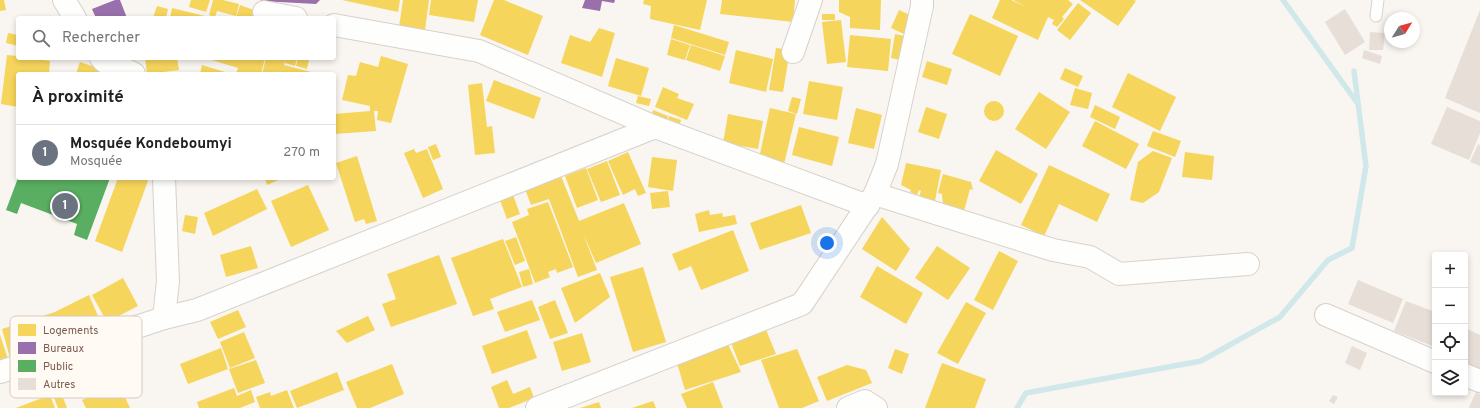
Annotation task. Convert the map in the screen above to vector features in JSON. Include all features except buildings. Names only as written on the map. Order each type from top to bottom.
[{"type":"street","points":[[64,0],[74,16]]},
{"type":"street","points":[[793,52],[811,0]]},
{"type":"street","points":[[537,408],[802,304],[871,200],[887,164],[922,6],[922,0]]},
{"type":"street","points":[[264,12],[285,16]]},
{"type":"street","points":[[336,25],[479,52],[655,127],[871,200],[1053,250],[1090,257],[1119,274],[1248,264]]},
{"type":"street","points":[[103,60],[113,67],[131,72]]},
{"type":"street","points":[[142,325],[197,310],[655,127]]},
{"type":"street","points":[[164,180],[168,281],[164,318]]},
{"type":"street","points":[[1326,315],[1432,361]]},
{"type":"street","points":[[0,372],[10,369]]},
{"type":"street","points":[[1468,376],[1480,382]]},
{"type":"street","points":[[848,408],[865,401],[876,408]]},
{"type":"lane","points":[[1376,16],[1378,0]]},
{"type":"waterway","points":[[1283,0],[1358,104]]},
{"type":"waterway","points":[[1017,408],[1026,393],[1201,361],[1280,317],[1328,260],[1352,248],[1366,166],[1354,71]]},
{"type":"place","name":"Mosquée Kondeboumyi","points":[[65,206]]}]
